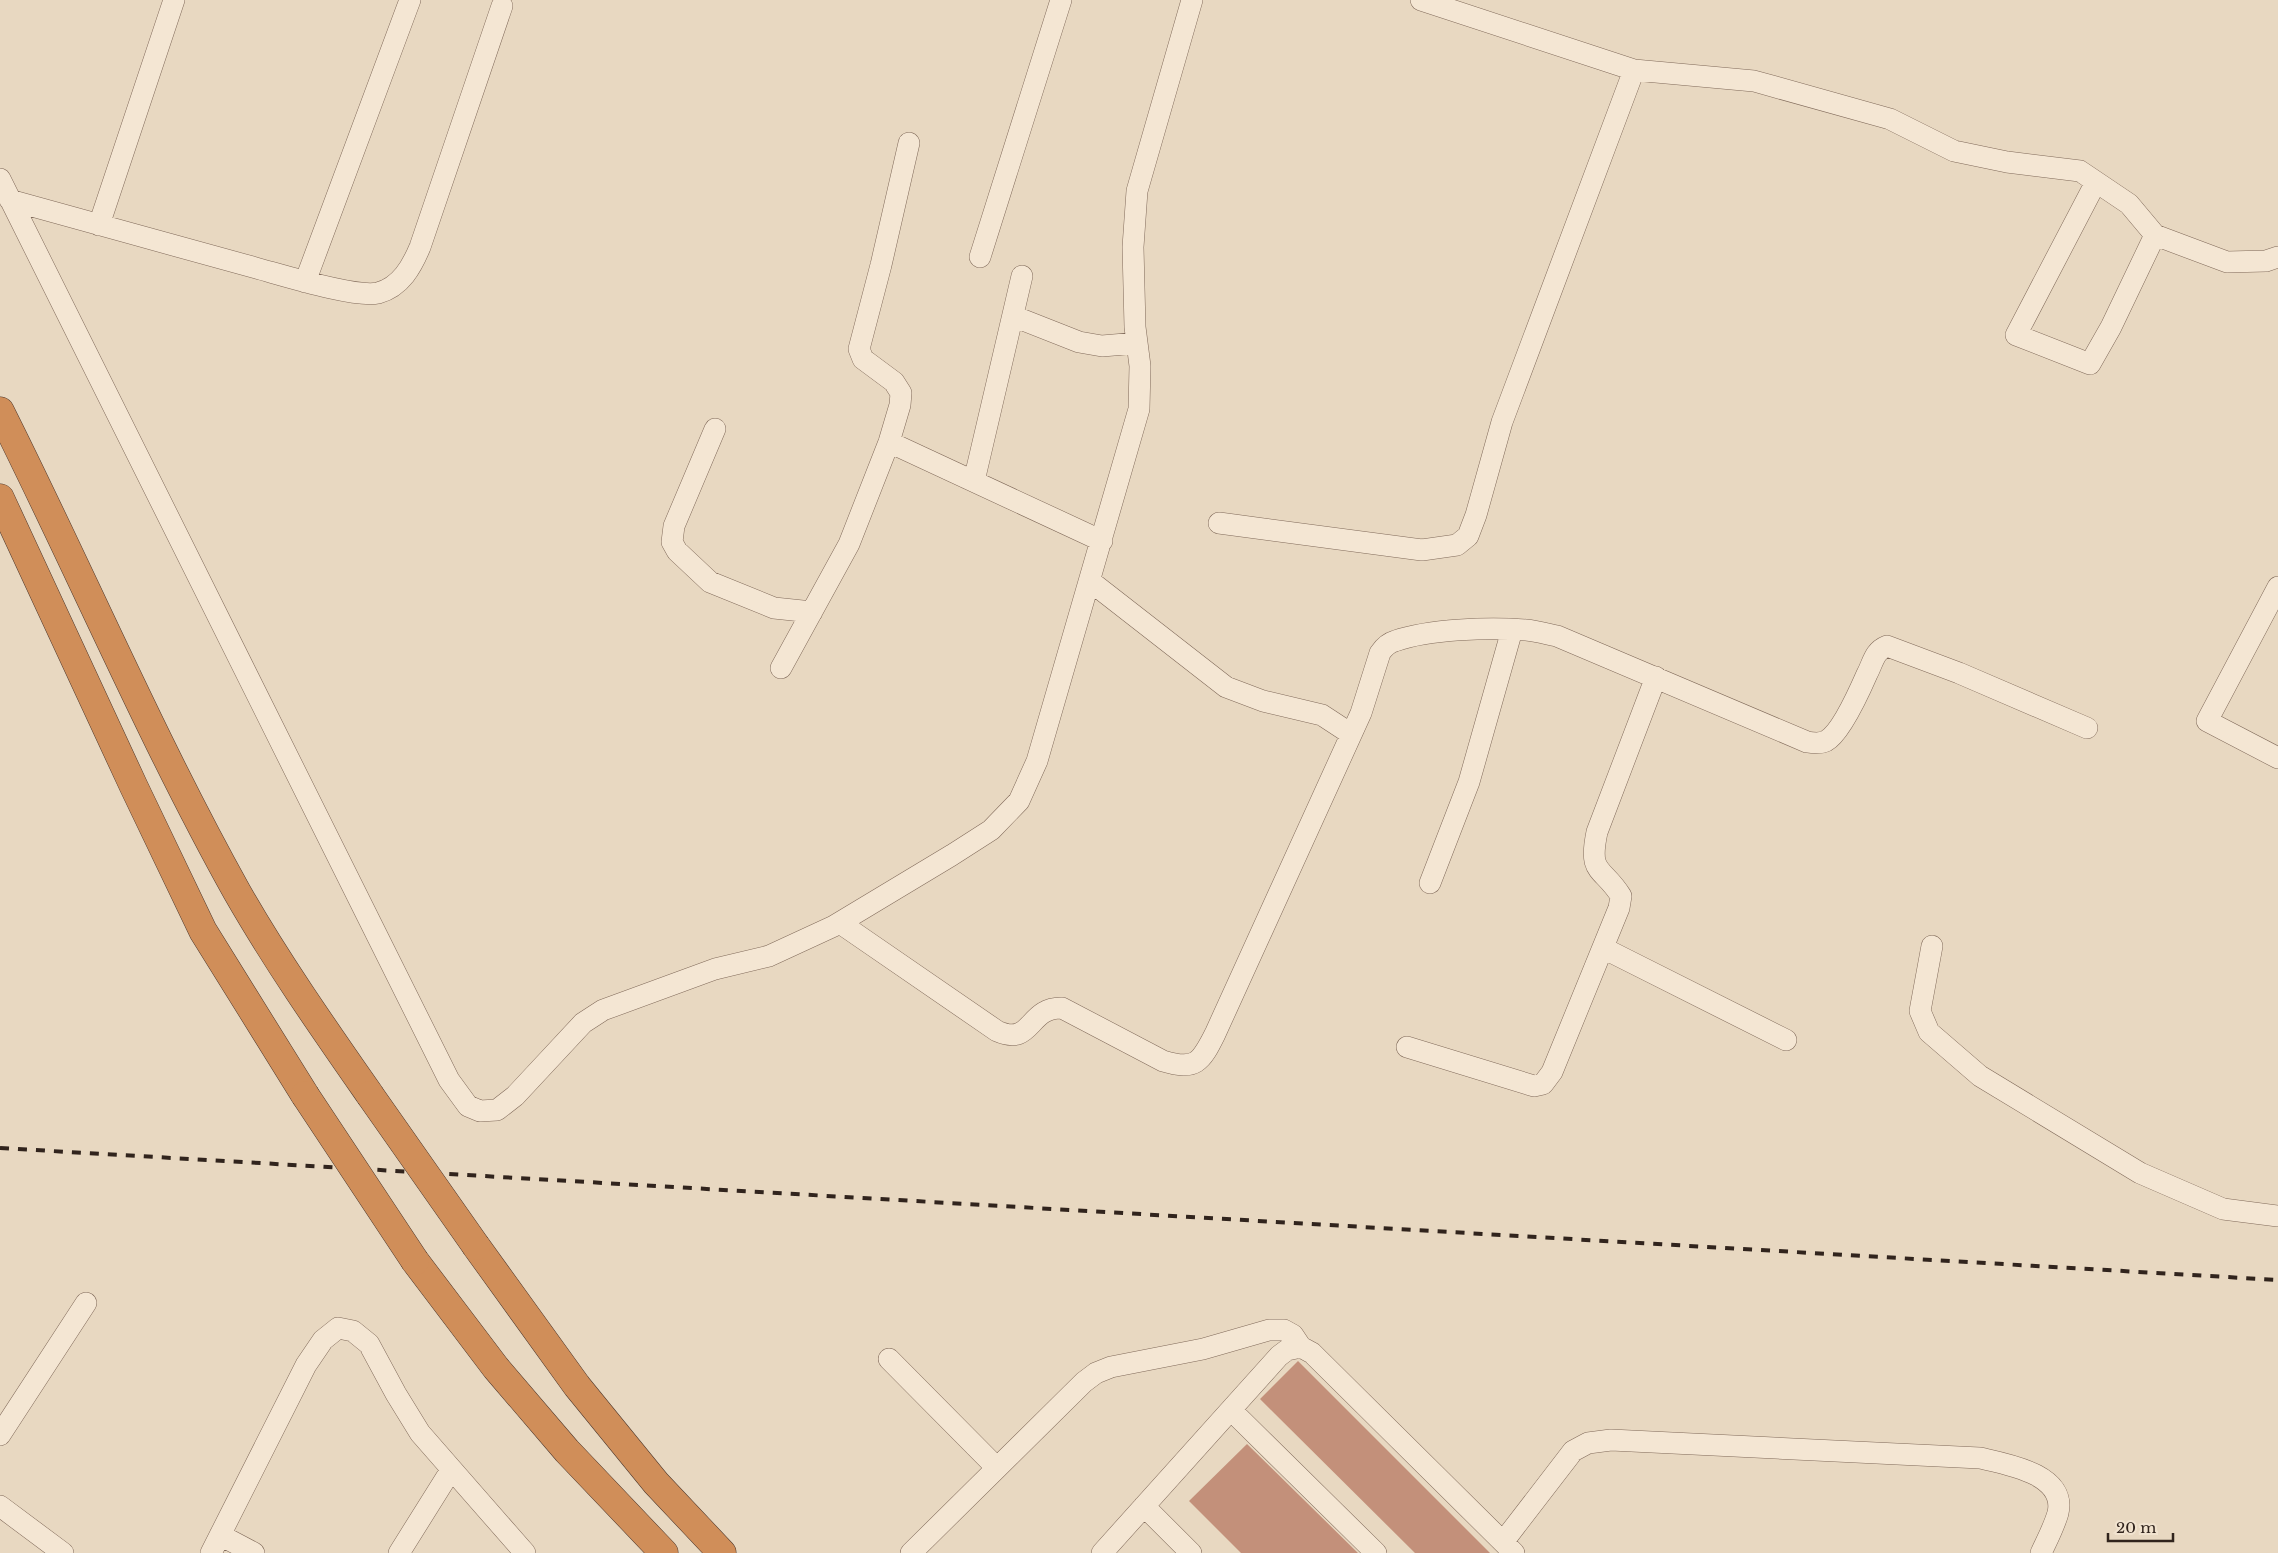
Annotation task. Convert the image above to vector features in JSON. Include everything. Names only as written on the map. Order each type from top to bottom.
[{"type":"highway","points":[[0,410],[173,767],[238,892],[305,1000],[476,1246],[577,1386],[656,1484],[722,1553]]},
{"type":"highway","points":[[0,498],[203,931],[305,1095],[415,1261],[508,1382],[574,1458],[664,1553]]},
{"type":"street","points":[[99,224],[174,0]]},
{"type":"street","points":[[305,282],[410,0]]},
{"type":"street","points":[[980,257],[1061,0]]},
{"type":"street","points":[[0,179],[449,1080],[468,1106],[480,1111],[497,1110],[515,1096],[576,1029],[603,1010],[715,969],[769,956],[840,923],[991,830],[1019,801],[1037,762],[1139,409],[1140,366],[1137,343],[1133,248],[1137,191],[1192,0]]},
{"type":"street","points":[[1421,0],[1634,70],[1754,81],[1890,119],[1954,152],[2007,162],[2080,171],[2129,204],[2155,235],[2227,262],[2266,261],[2278,257]]},
{"type":"street","points":[[10,200],[305,282],[364,294],[379,293],[395,285],[410,269],[420,247],[502,6]]},
{"type":"street","points":[[1219,523],[1422,550],[1458,546],[1468,536],[1476,515],[1502,422],[1634,70]]},
{"type":"street","points":[[781,668],[849,544],[889,442],[900,405],[901,393],[894,382],[863,359],[859,349],[881,265],[909,143]]},
{"type":"street","points":[[2096,182],[2016,335],[2090,364],[2111,327],[2155,235]]},
{"type":"street","points":[[974,481],[1022,276]]},
{"type":"street","points":[[1013,316],[1079,342],[1102,346],[1137,343]]},
{"type":"street","points":[[715,429],[674,526],[672,542],[677,551],[710,582],[774,608],[812,612]]},
{"type":"street","points":[[889,442],[1102,541]]},
{"type":"street","points":[[1090,580],[1226,686],[1263,701],[1322,715],[1351,734]]},
{"type":"street","points":[[2278,587],[2208,721],[2278,758]]},
{"type":"street","points":[[840,923],[996,1031],[1010,1037],[1020,1034],[1042,1013],[1052,1008],[1062,1008],[1162,1062],[1180,1067],[1192,1065],[1203,1058],[1361,713],[1375,664],[1386,645],[1394,641],[1422,635],[1484,629],[1528,630],[1557,636],[1807,742],[1816,744],[1826,741],[1837,731],[1876,655],[1879,650],[1887,646],[1898,648],[1959,673],[2087,728]]},
{"type":"street","points":[[1430,883],[1469,782],[1512,630]]},
{"type":"street","points":[[1406,1047],[1534,1086],[1543,1084],[1552,1072],[1619,908],[1621,896],[1595,866],[1593,851],[1597,832],[1656,677]]},
{"type":"street","points":[[1932,946],[1920,1011],[1929,1032],[1980,1076],[2140,1174],[2223,1209],[2278,1216]]},
{"type":"street","points":[[1603,948],[1786,1040]]},
{"type":"street","points":[[0,1435],[86,1304]]},
{"type":"street","points":[[254,1553],[216,1544],[306,1365],[323,1340],[338,1328],[353,1331],[369,1344],[420,1433],[526,1553]]},
{"type":"street","points":[[910,1553],[1084,1382],[1096,1373],[1111,1367],[1203,1349],[1269,1330],[1284,1330],[1293,1335],[1301,1347],[1312,1353],[1509,1548],[1573,1451],[1588,1443],[1611,1440],[1980,1458],[2020,1468],[2046,1480],[2058,1497],[2058,1511],[2041,1553]]},
{"type":"street","points":[[1102,1553],[1279,1356],[1287,1350],[1301,1347]]},
{"type":"street","points":[[889,1359],[997,1468]]},
{"type":"street","points":[[1231,1410],[1376,1553]]},
{"type":"street","points":[[399,1553],[451,1470]]},
{"type":"street","points":[[0,1506],[63,1553]]},
{"type":"street","points":[[1144,1506],[1192,1553]]},
{"type":"building","points":[[1298,1361],[1490,1553],[1415,1553],[1260,1399]]},
{"type":"building","points":[[1247,1444],[1358,1553],[1241,1553],[1189,1501]]},
{"type":"railway","points":[[0,1148],[2278,1280]]}]
